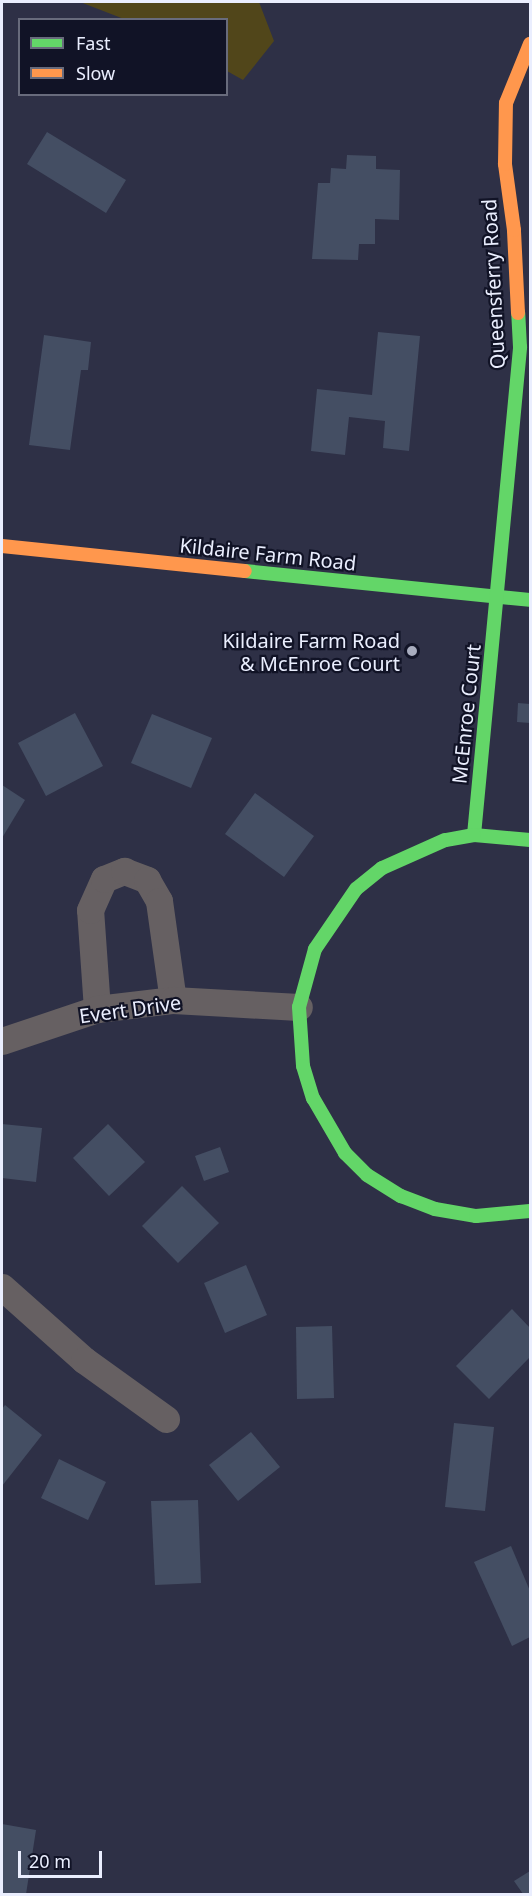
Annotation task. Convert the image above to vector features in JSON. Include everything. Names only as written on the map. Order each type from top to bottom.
[{"type":"street","name":"Queensferry Road","points":[[496,597],[520,347],[522,230],[505,164],[506,103],[531,44]]},
{"type":"street","name":"Kildaire Farm Road","points":[[2,546],[531,600]]},
{"type":"street","name":"McEnroe Court","points":[[474,835],[496,597]]},
{"type":"street","points":[[531,840],[474,835],[413,851],[382,868],[356,889],[315,949],[298,1007],[303,1066],[313,1098],[339,1144],[368,1175],[401,1196],[435,1209],[476,1216],[531,1211]]},
{"type":"street","points":[[97,1009],[90,910],[104,879],[124,871],[147,880],[159,901],[173,1000]]},
{"type":"street","name":"Evert Drive","points":[[2,1041],[97,1009],[173,1000],[298,1007]]},
{"type":"street","points":[[2,1287],[84,1360],[166,1419]]},
{"type":"shaded area","points":[[80,2],[259,2],[274,41],[243,80],[228,72],[228,18],[121,18]]},
{"type":"building","points":[[47,132],[126,180],[106,213],[27,164]]},
{"type":"building","points":[[347,155],[376,156],[376,169],[400,170],[399,220],[375,219],[375,244],[359,244],[358,260],[312,259],[318,183],[330,183],[331,168],[346,169]]},
{"type":"building","points":[[378,332],[420,336],[409,451],[383,448],[385,421],[349,417],[345,455],[311,451],[317,389],[372,395]]},
{"type":"building","points":[[44,335],[91,342],[88,370],[81,370],[70,450],[29,445]]},
{"type":"building","points":[[518,703],[530,704],[530,723],[517,722]]},
{"type":"building","points":[[75,713],[103,766],[46,796],[18,743]]},
{"type":"building","points":[[152,714],[212,738],[191,788],[131,763]]},
{"type":"building","points":[[2,785],[25,800],[2,838]]},
{"type":"building","points":[[255,793],[314,836],[284,877],[225,834]]},
{"type":"building","points":[[2,1124],[42,1128],[36,1182],[2,1178]]},
{"type":"building","points":[[108,1124],[145,1162],[109,1196],[73,1158]]},
{"type":"building","points":[[220,1147],[229,1172],[204,1181],[195,1156]]},
{"type":"building","points":[[182,1186],[219,1223],[178,1263],[142,1226]]},
{"type":"building","points":[[246,1265],[267,1315],[225,1333],[204,1283]]},
{"type":"building","points":[[512,1309],[530,1328],[530,1357],[489,1399],[456,1366]]},
{"type":"building","points":[[332,1326],[334,1398],[297,1399],[296,1327]]},
{"type":"building","points":[[5,1405],[42,1435],[2,1486],[2,1409]]},
{"type":"building","points":[[454,1423],[494,1427],[485,1511],[445,1507]]},
{"type":"building","points":[[251,1432],[280,1467],[238,1501],[209,1465]]},
{"type":"building","points":[[59,1459],[106,1482],[88,1520],[41,1498]]},
{"type":"building","points":[[198,1500],[201,1583],[155,1585],[151,1501]]},
{"type":"building","points":[[511,1546],[530,1591],[530,1637],[512,1646],[474,1562]]},
{"type":"building","points":[[2,1824],[36,1830],[26,1894],[2,1894]]},
{"type":"building","points":[[530,1871],[530,1894],[523,1894],[514,1881]]},
{"type":"traffic: fast","points":[[474,835],[520,347],[518,313]]},
{"type":"traffic: fast","points":[[245,571],[530,600]]},
{"type":"traffic: fast","points":[[530,840],[474,835],[445,840],[382,868],[356,889],[315,949],[299,1007],[303,1066],[313,1098],[345,1153],[367,1175],[401,1196],[435,1209],[476,1216],[530,1211]]},
{"type":"traffic: slow","points":[[518,313],[514,230],[505,164],[506,103],[530,44]]},
{"type":"traffic: slow","points":[[2,546],[245,571]]},
{"type":"place","name":"Kildaire Farm Road & McEnroe Court","points":[[412,651]]}]
